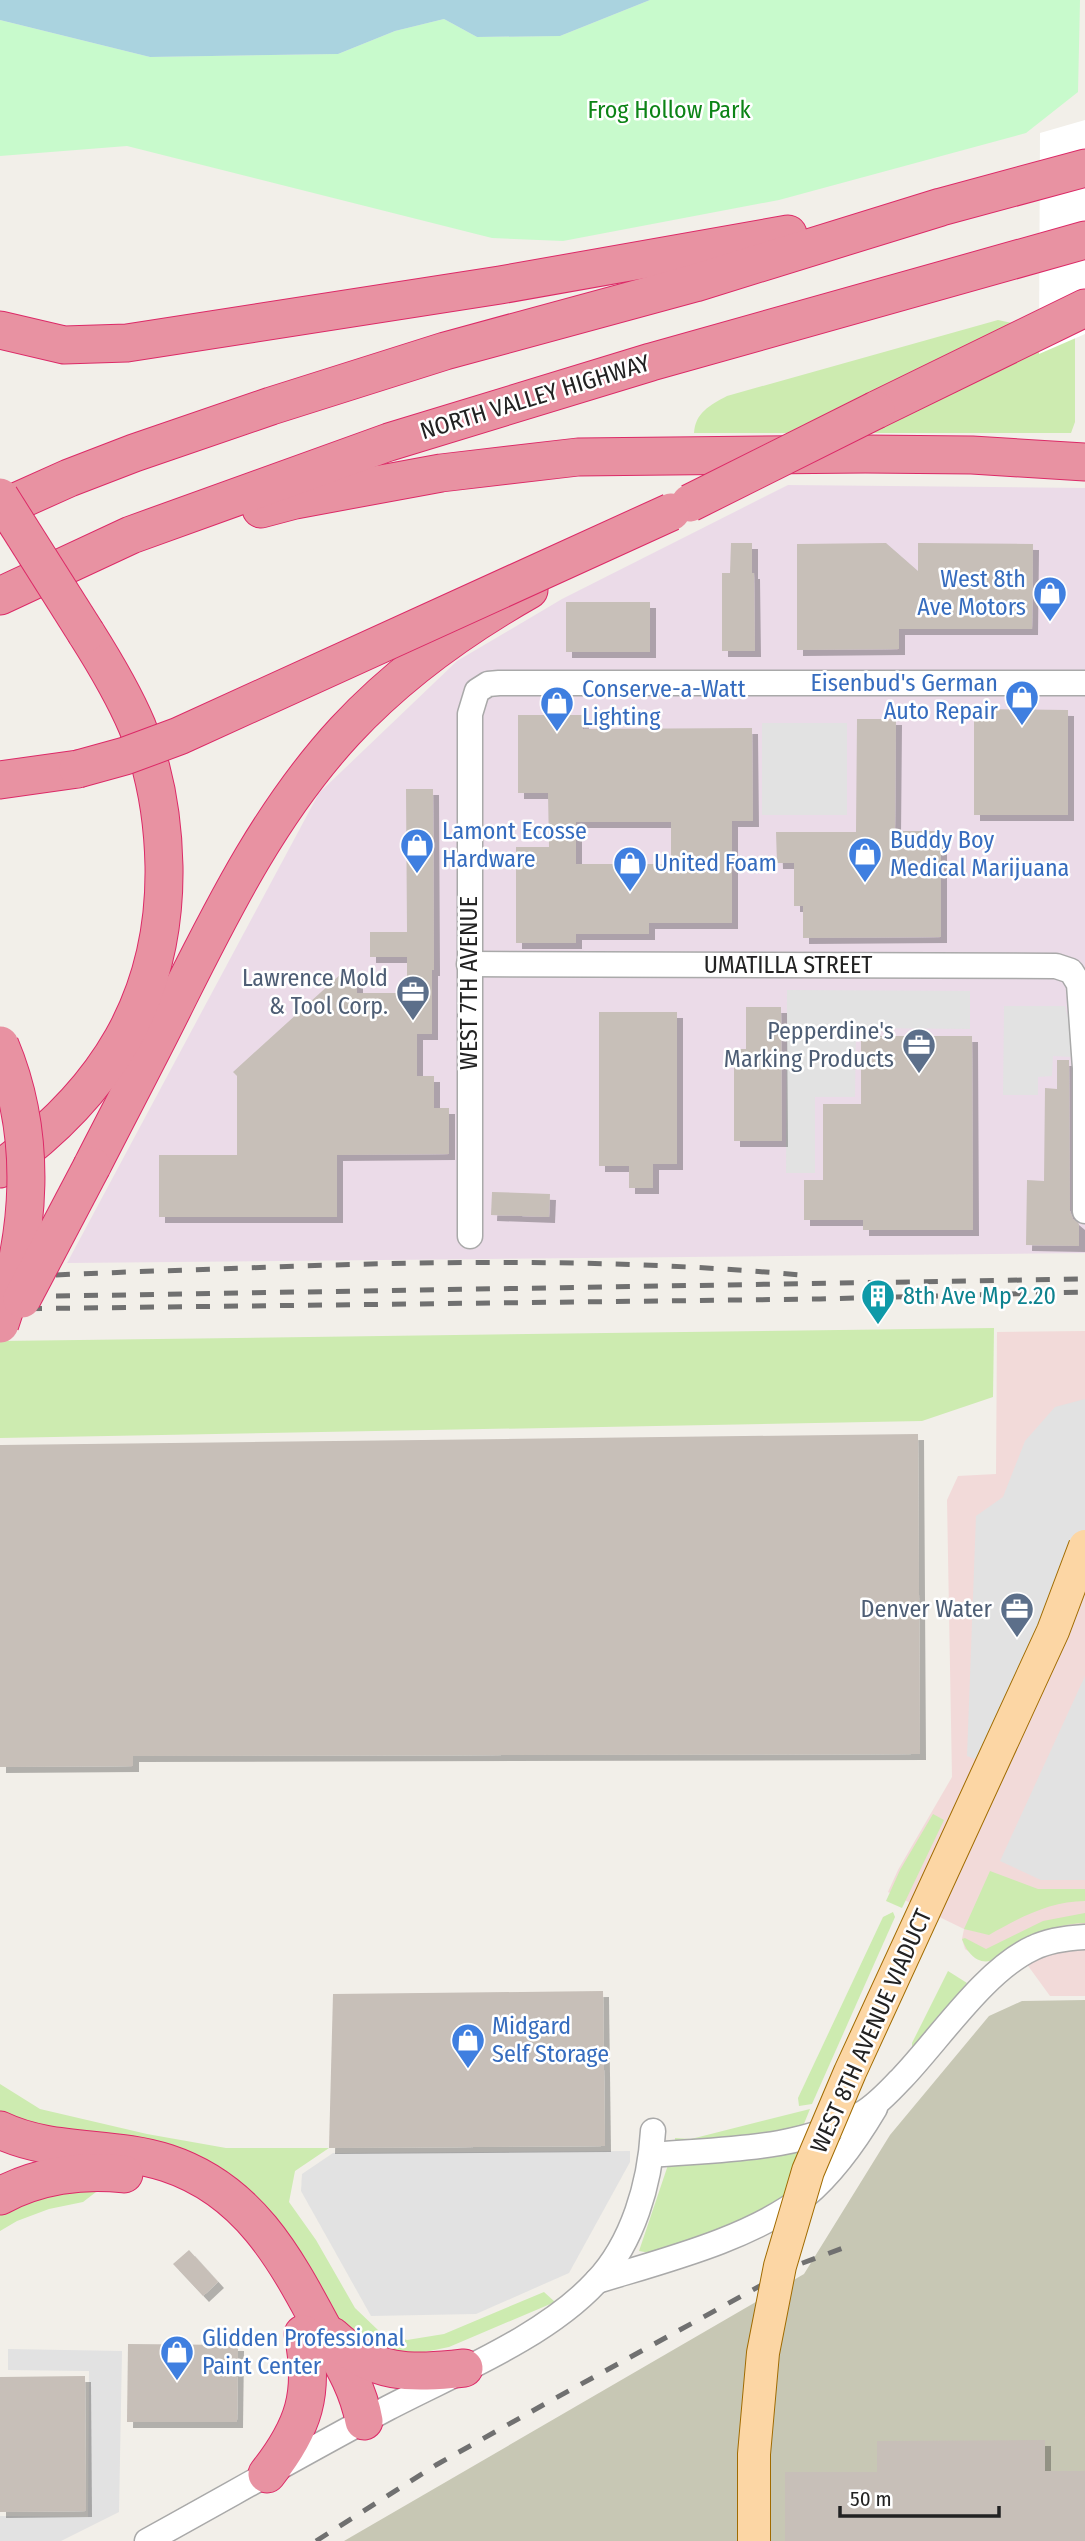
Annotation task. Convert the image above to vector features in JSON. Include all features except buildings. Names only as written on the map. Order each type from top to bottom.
[{"type":"highway","points":[[0,509],[108,463],[271,405],[446,351],[744,268],[941,207],[1085,168]]},
{"type":"highway","points":[[0,330],[64,345],[127,343],[500,285],[941,207]]},
{"type":"highway","name":"NORTH VALLEY HIGHWAY","points":[[0,596],[185,514],[436,426],[664,358],[1085,240]]},
{"type":"highway","points":[[0,780],[98,764],[178,736],[671,512],[1085,308]]},
{"type":"highway","points":[[73,562],[295,500],[441,473],[554,459],[652,455],[879,454],[1085,462]]},
{"type":"highway","points":[[0,497],[86,633],[129,709],[151,768],[164,846],[164,889],[158,945],[142,1000],[105,1068],[61,1119],[0,1169]]},
{"type":"highway","points":[[0,1340],[242,872],[274,821],[317,764],[377,699],[449,641],[519,596],[671,512]]},
{"type":"highway","points":[[0,1045],[15,1093],[27,1176],[23,1237],[17,1268],[0,1324]]},
{"type":"highway","points":[[0,2130],[37,2142],[168,2163],[190,2173],[234,2201],[251,2216],[281,2253],[360,2399],[364,2421]]},
{"type":"highway","points":[[0,2196],[36,2181],[89,2172],[129,2175],[172,2188],[215,2212],[249,2244],[281,2292],[331,2387],[343,2405],[364,2421]]},
{"type":"highway","points":[[304,2293],[331,2335],[350,2352],[372,2364],[413,2371],[464,2368]]},
{"type":"highway","points":[[267,2474],[290,2442],[303,2410],[309,2381],[303,2334]]},
{"type":"main road","name":"WEST 8TH AVENUE VIADUCT","points":[[754,2541],[754,2454],[763,2353],[780,2266],[808,2171],[845,2082],[1053,1632],[1085,1546]]},
{"type":"street","name":"WEST 7TH AVENUE","points":[[470,1236],[470,714],[477,691],[488,684],[499,682],[1085,682]]},
{"type":"street","name":"UMATILLA STREET","points":[[469,964],[1064,967],[1079,984],[1081,1003],[1085,1070],[1085,1211]]},
{"type":"street","points":[[597,2281],[696,2249],[751,2227],[804,2196],[835,2165],[878,2103],[998,1971],[1032,1948],[1057,1940],[1085,1937]]},
{"type":"street","points":[[147,2541],[535,2330],[556,2316],[597,2281],[626,2237],[640,2201],[652,2143],[757,2145],[813,2135],[850,2121],[878,2103]]},
{"type":"shaded area","points":[[788,485],[1085,488],[1085,1253],[67,1263],[319,793],[457,661],[562,599]]},
{"type":"shaded area","points":[[762,723],[847,723],[847,815],[762,815]]},
{"type":"shaded area","points":[[787,990],[970,991],[970,1029],[856,1028],[855,1097],[815,1097],[815,1173],[786,1173]]},
{"type":"shaded area","points":[[1004,1006],[1065,1006],[1072,1031],[1072,1057],[1053,1056],[1052,1076],[1038,1077],[1038,1095],[1003,1095]]},
{"type":"shaded area","name":"Denver Water","points":[[1085,1331],[1085,1996],[1050,1996],[1013,1945],[992,1960],[981,1960],[965,1949],[962,1939],[964,1929],[888,1892],[952,1777],[947,1500],[958,1476],[996,1474],[997,1332]]},
{"type":"shaded area","points":[[1085,1399],[1085,1557],[1007,1771],[967,1756],[976,1516],[1003,1497],[1025,1441],[1055,1407]]},
{"type":"shaded area","points":[[1085,1676],[1085,1880],[1041,1880],[1000,1861]]},
{"type":"shaded area","points":[[1085,2000],[1085,2541],[344,2541],[804,2274],[890,2135],[989,2016],[1022,2001]]},
{"type":"shaded area","points":[[630,2151],[630,2162],[569,2273],[476,2314],[371,2316],[301,2191],[302,2174],[333,2153]]},
{"type":"shaded area","points":[[8,2349],[122,2351],[119,2512],[61,2541],[0,2541],[0,2516],[88,2517],[89,2371],[8,2370]]},
{"type":"green space","name":"Frog Hollow Park","points":[[650,0],[1080,0],[1078,92],[1026,133],[779,200],[563,241],[492,238],[127,146],[0,156],[0,20],[150,57],[338,54],[395,31],[444,19],[477,37],[560,36]]},
{"type":"green space","points":[[998,320],[1075,336],[1075,422],[1071,433],[694,433],[700,415],[709,406],[727,396]]},
{"type":"green space","points":[[994,1328],[993,1397],[922,1421],[0,1438],[0,1341]]},
{"type":"green space","points":[[933,1814],[944,1820],[902,1908],[886,1901],[900,1870]]},
{"type":"green space","points":[[990,1871],[1038,1889],[1085,1889],[1085,1901],[1047,1907],[989,1935],[964,1929]]},
{"type":"green space","points":[[893,1912],[895,1917],[812,2104],[799,2106],[798,2098],[883,1917]]},
{"type":"green space","points":[[1085,1913],[1085,1923],[1038,1933],[1012,1945],[990,1961],[980,1961],[972,1956],[962,1939],[986,1949],[1043,1921]]},
{"type":"green space","points":[[948,1971],[967,1983],[916,2046],[912,2047],[912,2043]]},
{"type":"green space","points":[[0,2084],[40,2109],[147,2134],[226,2148],[329,2148],[295,2171],[289,2202],[316,2240],[355,2308],[379,2331],[407,2340],[444,2334],[544,2292],[555,2302],[449,2347],[410,2355],[369,2350],[342,2326],[261,2208],[0,2116]]},
{"type":"green space","points":[[810,2109],[801,2131],[675,2146],[675,2138],[691,2139]]},
{"type":"green space","points":[[847,2133],[787,2204],[707,2238],[650,2253],[639,2251],[668,2165]]},
{"type":"green space","points":[[109,2182],[83,2202],[49,2209],[17,2221],[0,2231],[0,2206]]},
{"type":"water","points":[[0,0],[650,0],[560,36],[477,37],[444,19],[395,31],[338,54],[150,57],[0,20]]},
{"type":"pier","points":[[1085,120],[1085,334],[1039,354],[1040,133]]},
{"type":"railway","points":[[0,1278],[314,1266],[522,1262],[662,1266],[801,1275]]},
{"type":"railway","points":[[0,1297],[1085,1279]]},
{"type":"railway","points":[[0,1309],[820,1299],[1085,1292]]},
{"type":"railway","points":[[316,2541],[436,2465],[543,2405],[800,2264],[851,2245]]},
{"type":"place","name":"West 8th Ave Motors","points":[[1050,623]]},
{"type":"place","name":"Eisenbud's German Auto Repair","points":[[1022,727]]},
{"type":"place","name":"Conserve-a-Watt Lighting","points":[[557,733]]},
{"type":"place","name":"Lamont Ecosse Hardware","points":[[417,875]]},
{"type":"place","name":"Buddy Boy Medical Marijuana","points":[[865,884]]},
{"type":"place","name":"United Foam","points":[[630,893]]},
{"type":"place","name":"Lawrence Mold & Tool Corp.","points":[[413,1022]]},
{"type":"place","name":"Pepperdine's Marking Products","points":[[919,1075]]},
{"type":"place","name":"8th Ave Mp 2.20","points":[[878,1326]]},
{"type":"place","name":"Denver Water","points":[[1017,1639]]},
{"type":"place","name":"Midgard Self Storage","points":[[468,2070]]},
{"type":"place","name":"Glidden Professional Paint Center","points":[[177,2382]]}]
